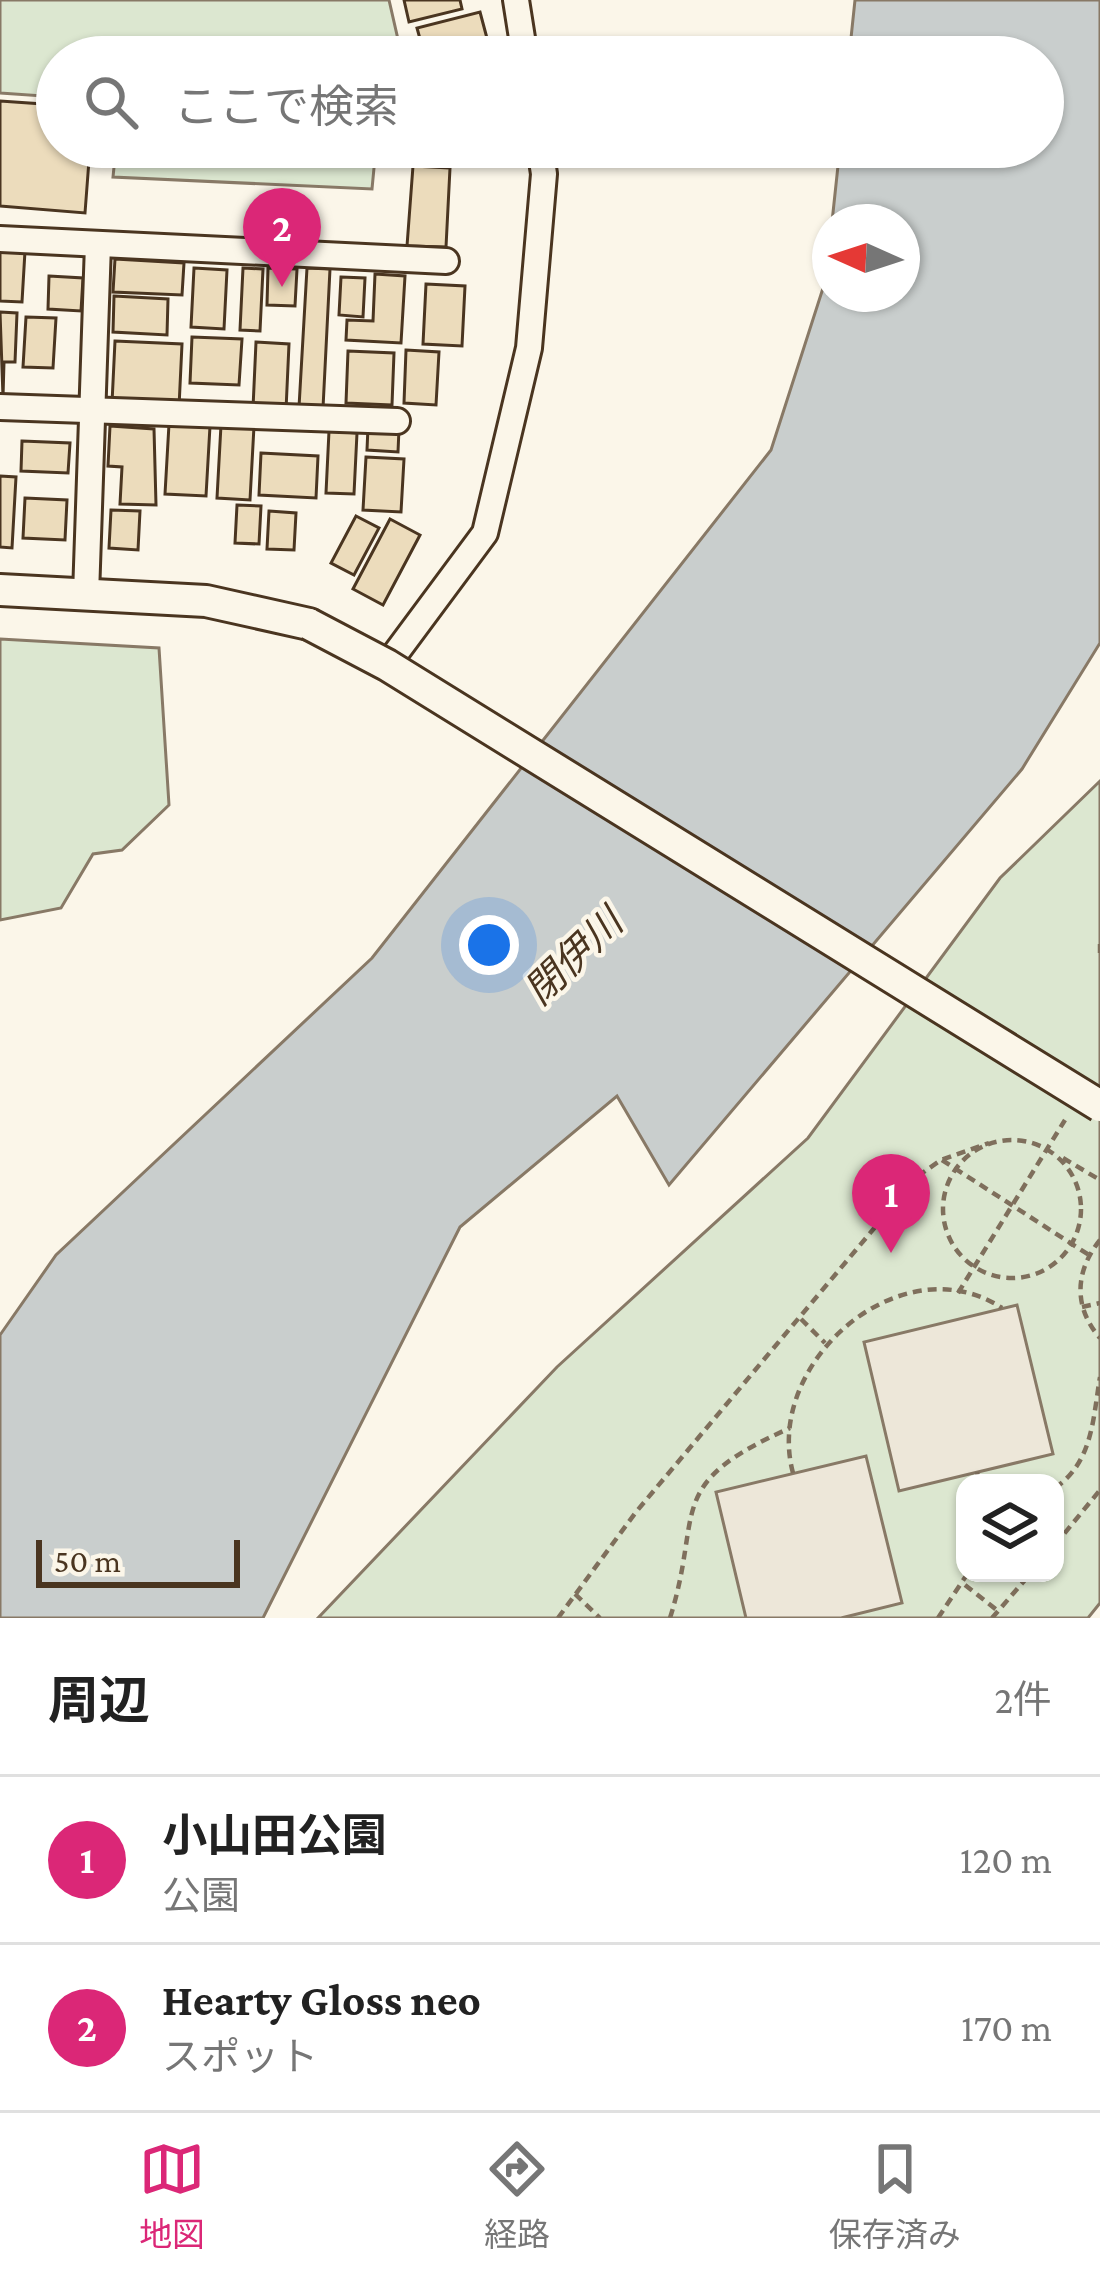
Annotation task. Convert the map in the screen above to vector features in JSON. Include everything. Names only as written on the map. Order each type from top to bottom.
[{"type":"street","points":[[516,0],[522,36]]},
{"type":"street","points":[[387,665],[485,533],[530,348],[543,168]]},
{"type":"street","points":[[0,239],[446,261]]},
{"type":"street","points":[[86,595],[98,244]]},
{"type":"street","points":[[0,407],[397,421]]},
{"type":"street","points":[[0,590],[206,602],[309,624],[387,665],[1100,1106]]},
{"type":"path","points":[[1100,944],[1100,957]]},
{"type":"path","points":[[958,1293],[1050,1151],[1068,1115]]},
{"type":"path","points":[[558,1618],[636,1512],[918,1177],[941,1160],[989,1143],[1022,1140],[1100,1180]]},
{"type":"path","points":[[989,1143],[956,1169],[945,1191],[944,1223],[957,1252],[996,1277],[1028,1277],[1059,1260],[1072,1244],[1082,1213],[1080,1195],[1066,1164],[1050,1151]]},
{"type":"path","points":[[941,1160],[1088,1256]]},
{"type":"path","points":[[1100,1240],[1088,1256],[1079,1288],[1082,1306],[1100,1338]]},
{"type":"path","points":[[793,1474],[790,1427],[803,1376],[825,1343],[874,1307],[910,1294],[985,1297],[1002,1308]]},
{"type":"path","points":[[1082,1306],[1100,1303]]},
{"type":"path","points":[[800,1318],[825,1343]]},
{"type":"path","points":[[1064,1482],[1094,1429],[1100,1377]]},
{"type":"path","points":[[670,1618],[697,1492],[748,1446],[790,1427]]},
{"type":"path","points":[[1064,1535],[1100,1490]]},
{"type":"path","points":[[992,1618],[1023,1582]]},
{"type":"path","points":[[938,1618],[963,1583],[998,1611]]},
{"type":"path","points":[[575,1594],[600,1618]]},
{"type":"green space","points":[[0,0],[389,0],[397,36],[36,36],[36,96],[0,93]]},
{"type":"green space","points":[[114,168],[374,168],[372,189],[113,177]]},
{"type":"green space","points":[[0,639],[159,648],[169,805],[122,850],[93,854],[61,908],[0,920]]},
{"type":"green space","points":[[1100,781],[1100,1603],[1088,1618],[318,1618],[557,1367],[808,1138],[1000,878]]},
{"type":"shaded area","points":[[1017,1305],[1053,1454],[899,1491],[864,1342]]},
{"type":"shaded area","points":[[866,1456],[902,1603],[841,1618],[746,1618],[716,1492]]},
{"type":"water","name":"閉伊川","points":[[855,0],[1100,0],[1100,643],[1022,769],[669,1185],[617,1096],[460,1227],[263,1618],[0,1618],[0,1335],[56,1255],[372,958],[771,450],[815,312],[920,312],[920,204],[834,204],[838,168],[1064,168],[1064,36],[851,36]]},
{"type":"building","points":[[404,0],[460,0],[462,9],[409,22]]},
{"type":"building","points":[[480,12],[486,36],[419,36],[417,28]]},
{"type":"building","points":[[0,101],[36,104],[36,168],[88,168],[85,213],[0,206]]},
{"type":"building","points":[[413,168],[450,168],[446,247],[407,246]]},
{"type":"building","points":[[0,249],[25,251],[22,302],[0,301]]},
{"type":"building","points":[[115,259],[184,263],[182,295],[113,292]]},
{"type":"building","points":[[194,268],[227,270],[224,329],[191,327]]},
{"type":"building","points":[[243,268],[263,269],[260,331],[240,330]]},
{"type":"building","points":[[268,268],[297,269],[295,306],[267,305]]},
{"type":"building","points":[[307,268],[330,269],[323,408],[299,407]]},
{"type":"building","points":[[375,274],[405,276],[401,343],[346,340],[347,320],[373,321]]},
{"type":"building","points":[[49,276],[83,278],[81,311],[48,309]]},
{"type":"building","points":[[341,277],[365,278],[363,317],[339,315]]},
{"type":"building","points":[[426,284],[465,286],[462,346],[423,344]]},
{"type":"building","points":[[114,296],[168,299],[167,335],[113,332]]},
{"type":"building","points":[[0,312],[17,313],[15,362],[4,362],[3,397]]},
{"type":"building","points":[[26,317],[56,318],[53,368],[23,367]]},
{"type":"building","points":[[192,337],[242,339],[239,385],[190,383]]},
{"type":"building","points":[[115,341],[182,344],[179,407],[112,403]]},
{"type":"building","points":[[256,342],[289,344],[286,410],[253,408]]},
{"type":"building","points":[[406,350],[439,352],[436,405],[404,403]]},
{"type":"building","points":[[348,351],[394,353],[392,405],[346,403]]},
{"type":"building","points":[[169,424],[210,426],[206,496],[165,494]]},
{"type":"building","points":[[221,425],[254,426],[250,500],[217,498]]},
{"type":"building","points":[[110,426],[154,429],[156,505],[120,504],[122,467],[108,466]]},
{"type":"building","points":[[368,427],[399,429],[398,452],[367,450]]},
{"type":"building","points":[[329,431],[357,433],[354,494],[326,493]]},
{"type":"building","points":[[22,441],[70,443],[68,473],[21,471]]},
{"type":"building","points":[[261,453],[318,456],[316,498],[259,495]]},
{"type":"building","points":[[366,457],[404,459],[401,512],[363,510]]},
{"type":"building","points":[[0,476],[16,477],[12,548],[0,547]]},
{"type":"building","points":[[25,498],[67,500],[65,540],[23,538]]},
{"type":"building","points":[[237,505],[261,506],[259,544],[235,543]]},
{"type":"building","points":[[111,510],[140,511],[138,550],[109,548]]},
{"type":"building","points":[[269,511],[296,513],[294,550],[267,549]]},
{"type":"building","points":[[356,516],[379,528],[354,575],[331,563]]},
{"type":"building","points":[[390,519],[420,535],[383,605],[353,589]]},
{"type":"place","name":"Hearty Gloss neo","points":[[282,287]]},
{"type":"place","name":"小山田公園","points":[[891,1253]]}]
